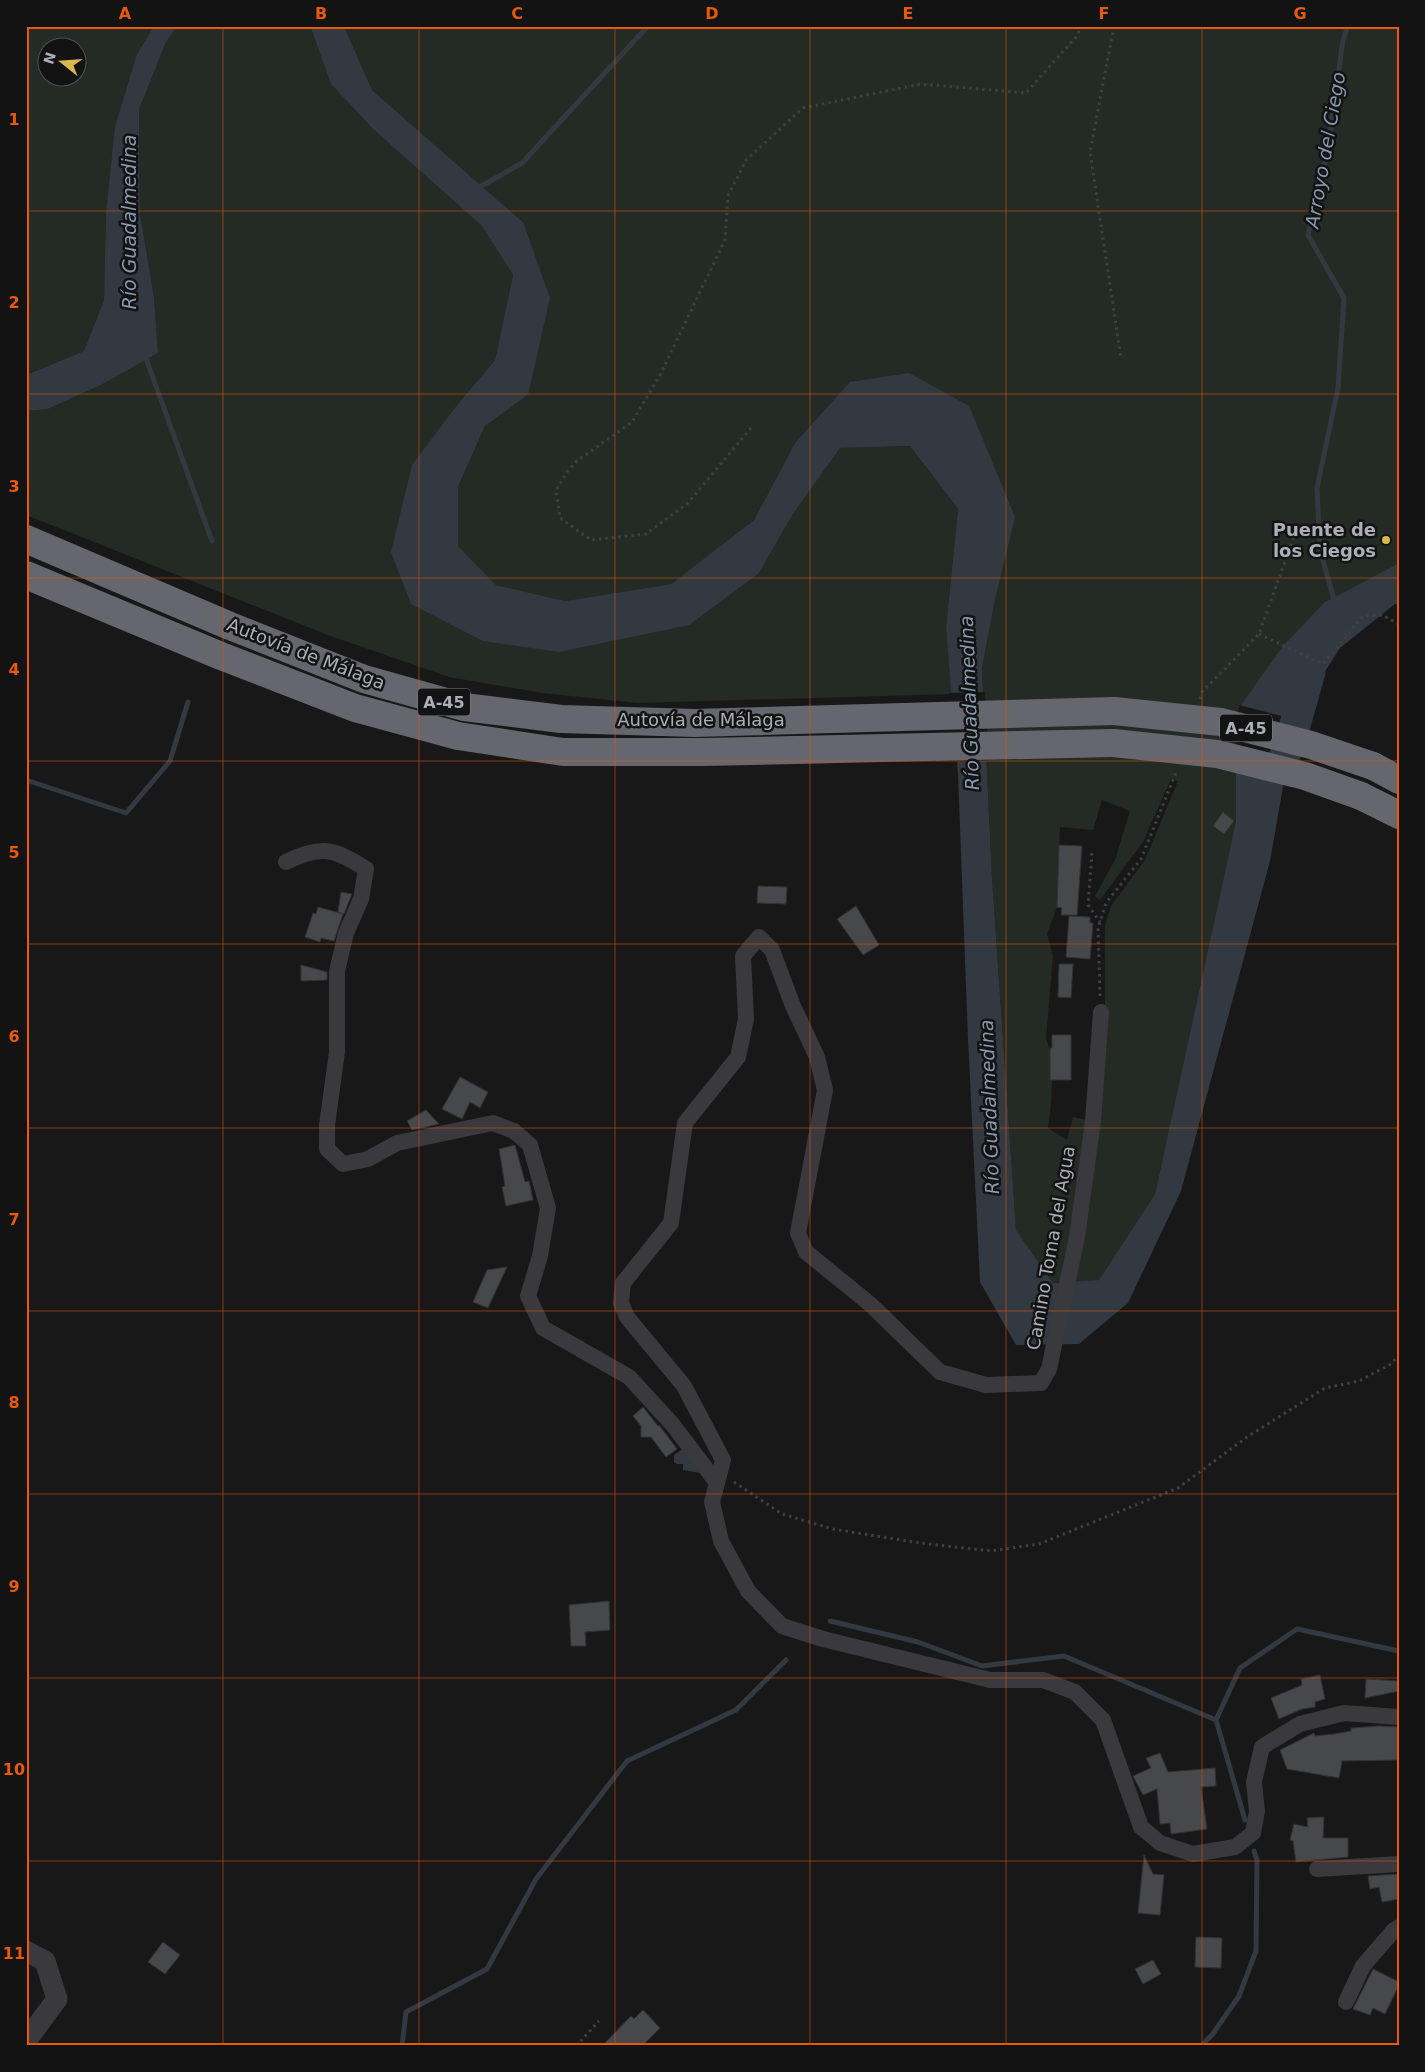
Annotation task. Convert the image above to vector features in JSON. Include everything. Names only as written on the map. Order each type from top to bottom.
[{"type":"highway","name":"Autovía de Málaga","points":[[26,539],[230,626],[364,679],[464,707],[561,719],[695,723],[1114,711],[1221,722],[1311,745],[1373,766],[1399,780]]},
{"type":"highway","name":"Autovía de Málaga","points":[[26,575],[220,656],[355,708],[458,736],[563,752],[702,752],[1040,743],[1113,743],[1217,754],[1305,776],[1361,796],[1399,815]]},
{"type":"street","points":[[286,862],[301,854],[318,849],[346,856],[366,870],[361,899],[346,933],[337,970],[337,1052],[327,1125],[327,1149],[344,1164],[368,1160],[397,1143],[493,1123],[514,1131],[530,1145],[548,1208],[540,1256],[528,1296],[543,1328],[629,1377],[673,1425],[718,1483],[712,1502],[721,1541],[748,1591],[782,1626],[823,1639],[990,1680],[1043,1680],[1075,1692],[1103,1720],[1141,1827],[1160,1843],[1193,1854],[1234,1847],[1253,1833],[1257,1811],[1254,1782],[1262,1747],[1300,1724],[1344,1713],[1399,1717]]},
{"type":"street","name":"Camino Toma del Agua","points":[[718,1483],[723,1460],[684,1386],[627,1317],[621,1302],[623,1283],[671,1223],[685,1123],[738,1057],[746,1019],[743,956],[759,937],[772,950],[793,1006],[817,1057],[824,1090],[798,1233],[806,1252],[870,1304],[940,1372],[986,1385],[1042,1383],[1049,1369],[1077,1237],[1093,1121],[1101,1012]]},
{"type":"street","points":[[1316,1869],[1399,1864]]},
{"type":"street","points":[[1346,2002],[1363,1966],[1394,1930],[1399,1927]]},
{"type":"street","points":[[26,1951],[45,1962],[57,1999],[26,2041]]},
{"type":"path","points":[[751,428],[688,503],[646,534],[591,540],[560,518],[556,490],[566,472],[578,461],[632,422],[660,375],[725,240],[728,196],[746,160],[803,108],[921,84],[1026,92],[1076,37],[1082,26]]},
{"type":"path","points":[[1114,26],[1090,152],[1121,358]]},
{"type":"path","points":[[1199,701],[1202,692],[1259,634],[1296,533]]},
{"type":"path","points":[[1259,634],[1323,664],[1363,616],[1382,615],[1399,624]]},
{"type":"path","points":[[1101,1012],[1098,928],[1106,903],[1141,859],[1173,785],[1178,766]]},
{"type":"path","points":[[1092,853],[1088,905],[1100,922]]},
{"type":"path","points":[[718,1483],[733,1480],[782,1514],[834,1529],[920,1543],[991,1551],[1039,1544],[1178,1488],[1247,1438],[1325,1388],[1359,1381],[1391,1364],[1399,1355]]},
{"type":"path","points":[[576,2046],[599,2021]]},
{"type":"shaded area","points":[[26,26],[154,26],[137,54],[106,213],[104,300],[84,351],[26,375]]},
{"type":"shaded area","points":[[177,26],[310,26],[331,84],[373,129],[482,226],[513,275],[495,360],[457,405],[412,466],[483,641],[759,573],[793,514],[840,448],[910,446],[958,509],[946,627],[952,694],[637,703],[543,693],[449,677],[328,635],[26,515],[26,411],[48,409],[101,385],[158,353],[154,297],[140,213],[139,110],[166,42]]},
{"type":"shaded area","points":[[344,26],[1399,26],[1399,563],[1325,602],[1236,772],[1236,821],[1155,1194],[1099,1280],[1075,1282],[1105,1022],[1105,925],[1111,906],[1145,860],[1178,781],[1171,779],[1143,842],[1100,900],[1095,896],[1115,860],[1130,811],[1102,800],[1093,830],[1060,827],[1057,907],[1047,934],[1053,956],[1046,1038],[1052,1070],[1051,1107],[1048,1128],[1067,1140],[1073,1117],[1086,1120],[1070,1236],[1060,1282],[1053,1283],[1016,1230],[992,878],[982,668],[995,599],[969,406],[795,443],[754,520],[671,584],[565,601],[496,585],[458,546],[458,487],[485,426],[528,395],[523,222],[372,90]]},
{"type":"water","points":[[154,26],[177,26],[166,42],[139,110],[140,213],[154,297],[158,353],[101,385],[48,409],[26,411],[26,375],[84,351],[104,300],[106,213],[115,127],[137,54]]},
{"type":"water","points":[[310,26],[344,26],[372,90],[523,222],[550,298],[528,395],[485,426],[458,487],[458,546],[496,585],[565,601],[671,584],[754,520],[795,443],[850,382],[909,373],[969,406],[1015,517],[995,599],[982,668],[992,878],[1016,1230],[1053,1283],[1099,1280],[1155,1194],[1236,821],[1236,772],[1241,705],[1283,646],[1325,602],[1399,563],[1399,605],[1395,604],[1340,648],[1295,718],[1270,861],[1181,1191],[1128,1303],[1079,1344],[1016,1345],[980,1282],[958,774],[946,627],[958,509],[910,446],[840,448],[793,514],[759,573],[689,625],[559,652],[483,641],[411,604],[391,552],[412,465],[457,405],[495,360],[513,275],[482,226],[373,129],[331,84]]},
{"type":"water","points":[[684,1448],[701,1473],[683,1470],[683,1464],[674,1462],[674,1455]]},
{"type":"pier","points":[[985,692],[989,761],[954,762],[949,693]]},
{"type":"pier","points":[[1239,705],[1297,720],[1286,783],[1233,769]]},
{"type":"building","points":[[1223,812],[1234,821],[1224,834],[1213,826]]},
{"type":"building","points":[[1059,845],[1082,846],[1077,915],[1061,915],[1062,908],[1057,907]]},
{"type":"building","points":[[758,886],[787,887],[786,904],[757,903]]},
{"type":"building","points":[[341,892],[352,894],[344,914],[338,912]]},
{"type":"building","points":[[856,906],[879,945],[863,955],[837,919]]},
{"type":"building","points":[[318,907],[343,914],[334,941],[321,938],[320,942],[305,937],[313,913],[316,914]]},
{"type":"building","points":[[1069,916],[1090,917],[1090,923],[1093,923],[1090,959],[1066,957]]},
{"type":"building","points":[[1059,964],[1073,964],[1071,998],[1058,997]]},
{"type":"building","points":[[301,965],[327,972],[327,980],[301,981]]},
{"type":"building","points":[[1052,1035],[1071,1035],[1071,1080],[1050,1080]]},
{"type":"building","points":[[460,1077],[488,1092],[480,1108],[470,1102],[462,1119],[442,1109]]},
{"type":"building","points":[[426,1110],[439,1124],[412,1130],[407,1121]]},
{"type":"building","points":[[515,1145],[525,1182],[529,1181],[533,1200],[506,1206],[502,1187],[505,1186],[499,1149]]},
{"type":"building","points":[[507,1267],[488,1308],[473,1302],[487,1270]]},
{"type":"building","points":[[643,1407],[677,1449],[666,1457],[651,1437],[641,1437],[641,1426],[633,1416]]},
{"type":"building","points":[[609,1601],[610,1630],[585,1632],[586,1646],[571,1646],[569,1605]]},
{"type":"building","points":[[1320,1675],[1325,1699],[1315,1702],[1315,1707],[1302,1709],[1279,1719],[1271,1698],[1302,1685],[1301,1679]]},
{"type":"building","points":[[1366,1679],[1399,1681],[1399,1691],[1365,1698]]},
{"type":"building","points":[[1399,1727],[1399,1760],[1342,1761],[1339,1778],[1287,1769],[1280,1750],[1314,1733],[1315,1736],[1334,1734],[1351,1731],[1351,1728]]},
{"type":"building","points":[[1160,1753],[1168,1772],[1215,1768],[1216,1786],[1201,1787],[1207,1829],[1171,1834],[1170,1823],[1160,1824],[1157,1789],[1143,1795],[1133,1776],[1151,1768],[1146,1758]]},
{"type":"building","points":[[1324,1817],[1323,1838],[1348,1838],[1348,1857],[1296,1862],[1293,1841],[1290,1840],[1294,1824],[1308,1827],[1307,1818]]},
{"type":"building","points":[[1144,1855],[1153,1874],[1164,1875],[1160,1915],[1138,1913]]},
{"type":"building","points":[[1399,1874],[1399,1899],[1382,1902],[1379,1887],[1370,1889],[1368,1876]]},
{"type":"building","points":[[1196,1937],[1222,1938],[1221,1968],[1195,1967]]},
{"type":"building","points":[[163,1942],[180,1955],[165,1974],[148,1962]]},
{"type":"building","points":[[1153,1960],[1161,1974],[1143,1984],[1135,1969]]},
{"type":"building","points":[[1373,1969],[1399,1982],[1385,2014],[1373,2008],[1370,2015],[1353,2009]]},
{"type":"building","points":[[643,2010],[660,2028],[642,2046],[602,2046],[631,2016],[634,2019]]},
{"type":"waterway","points":[[478,188],[522,163],[648,26]]},
{"type":"waterway","name":"Arroyo del Ciego","points":[[1335,603],[1320,550],[1317,488],[1338,388],[1344,298],[1308,235],[1328,149],[1343,40],[1348,26]]},
{"type":"waterway","points":[[144,353],[212,541]]},
{"type":"waterway","name":"Río Guadalmedina","points":[[1280,768],[1291,739],[1310,672]]},
{"type":"waterway","points":[[26,778],[29,781],[126,813],[170,761],[188,702]]},
{"type":"waterway","points":[[830,1621],[918,1642],[982,1666],[1064,1656],[1216,1720]]},
{"type":"waterway","points":[[1245,1820],[1216,1720],[1240,1668],[1297,1629],[1399,1651]]},
{"type":"waterway","points":[[402,2046],[406,2012],[487,1969],[536,1879],[627,1761],[736,1710],[786,1660]]},
{"type":"waterway","points":[[1201,2046],[1212,2035],[1239,1996],[1256,1951],[1257,1860],[1254,1851]]},
{"type":"place","name":"Puente de los Ciegos","points":[[1386,540]]}]
